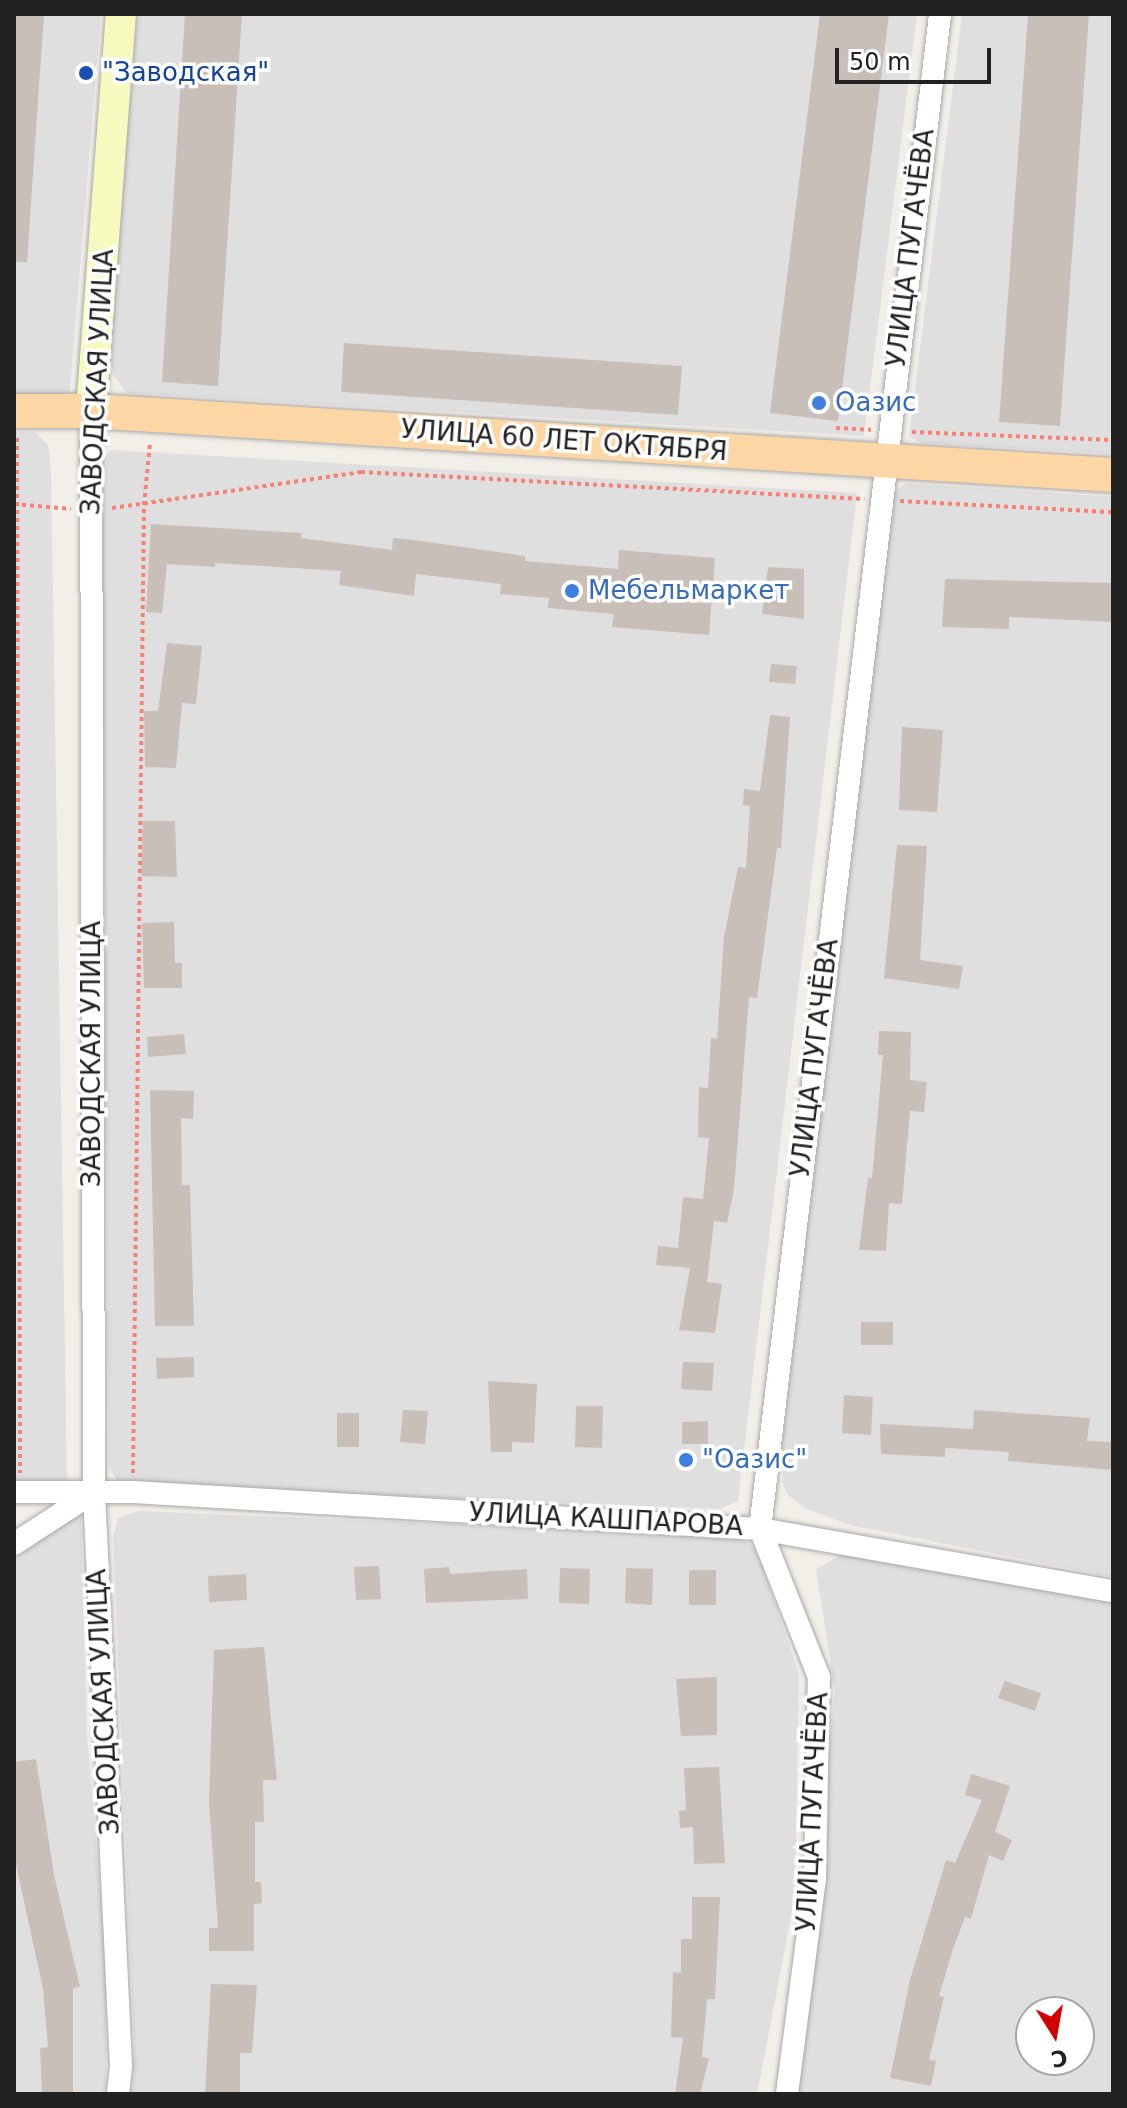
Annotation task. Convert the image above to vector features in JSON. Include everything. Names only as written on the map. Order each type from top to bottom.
[{"type":"main road","name":"УЛИЦА 60 ЛЕТ ОКТЯБРЯ","points":[[16,411],[91,411],[1113,475]]},
{"type":"street","name":"ЗАВОДСКАЯ УЛИЦА","points":[[118,2094],[121,2066],[94,1492],[91,411],[121,14]]},
{"type":"street","name":"УЛИЦА ПУГАЧЁВА","points":[[787,2094],[815,1877],[819,1677],[760,1529],[940,14]]},
{"type":"street","name":"УЛИЦА КАШПАРОВА","points":[[17,1492],[133,1492],[760,1529],[1113,1591]]},
{"type":"street","points":[[14,1544],[94,1492]]},
{"type":"path","points":[[16,411],[17,1492]]},
{"type":"path","points":[[133,1492],[144,505],[153,415]]},
{"type":"path","points":[[16,504],[91,510],[144,505],[361,472],[1113,512]]},
{"type":"shaded area","points":[[14,14],[101,14],[70,390],[59,398],[14,397]]},
{"type":"shaded area","points":[[138,14],[917,14],[864,436],[127,393],[114,376],[107,351]]},
{"type":"shaded area","points":[[962,14],[1113,14],[1113,454],[921,443],[909,436]]},
{"type":"shaded area","points":[[14,432],[36,433],[48,445],[51,469],[67,1483],[14,1481]]},
{"type":"shaded area","points":[[111,450],[857,493],[738,1501],[721,1509],[120,1485],[109,1467],[101,462]]},
{"type":"shaded area","points":[[905,483],[1113,497],[1113,1577],[850,1525],[804,1508],[787,1494],[783,1482],[781,1454],[892,495]]},
{"type":"shaded area","points":[[81,1511],[87,1734],[106,1967],[106,2094],[14,2094],[14,1559]]},
{"type":"shaded area","points":[[139,1511],[737,1536],[757,1549],[799,1675],[795,1897],[757,2094],[132,2094],[134,2046],[113,1537],[118,1518]]},
{"type":"shaded area","points":[[843,1554],[1113,1600],[1113,2094],[795,2094],[835,1692],[816,1569]]},
{"type":"building","points":[[14,14],[44,14],[27,262],[14,262]]},
{"type":"building","points":[[185,14],[242,14],[218,386],[162,382]]},
{"type":"building","points":[[820,14],[889,14],[838,421],[770,413]]},
{"type":"building","points":[[1028,14],[1089,14],[1060,426],[999,422]]},
{"type":"building","points":[[344,343],[682,366],[678,415],[341,392]]},
{"type":"building","points":[[151,524],[302,533],[301,538],[392,550],[393,538],[414,540],[525,556],[525,561],[618,569],[619,550],[715,558],[709,635],[612,627],[614,614],[548,608],[549,598],[500,594],[501,584],[416,574],[414,596],[339,585],[341,571],[215,563],[215,567],[167,564],[162,613],[146,612]]},
{"type":"building","points":[[768,567],[804,569],[804,619],[762,614]]},
{"type":"building","points":[[945,579],[1113,583],[1113,622],[1009,617],[1009,629],[942,627]]},
{"type":"building","points":[[167,643],[202,646],[196,704],[182,703],[176,768],[145,767],[144,711],[158,711]]},
{"type":"building","points":[[771,664],[797,666],[795,684],[769,682]]},
{"type":"building","points":[[770,715],[790,717],[781,848],[777,848],[757,998],[749,997],[734,1189],[727,1223],[714,1221],[707,1282],[722,1284],[715,1333],[679,1330],[690,1268],[656,1265],[658,1246],[678,1248],[683,1197],[703,1199],[709,1138],[698,1137],[699,1087],[708,1088],[711,1038],[717,1039],[724,937],[738,867],[746,868],[750,806],[743,805],[744,789],[760,791]]},
{"type":"building","points":[[902,727],[943,730],[937,812],[899,810]]},
{"type":"building","points":[[143,821],[175,821],[177,877],[141,876]]},
{"type":"building","points":[[897,845],[927,846],[920,960],[963,966],[959,989],[884,978]]},
{"type":"building","points":[[174,922],[175,963],[182,963],[182,988],[144,988],[142,923]]},
{"type":"building","points":[[879,1031],[911,1032],[910,1080],[927,1082],[924,1112],[910,1111],[902,1204],[889,1203],[886,1251],[859,1250],[868,1178],[872,1178],[883,1055],[878,1055]]},
{"type":"building","points":[[184,1034],[186,1054],[148,1057],[147,1037]]},
{"type":"building","points":[[150,1090],[194,1091],[193,1119],[181,1118],[182,1185],[190,1185],[194,1326],[155,1326]]},
{"type":"building","points":[[861,1322],[893,1322],[893,1345],[861,1345]]},
{"type":"building","points":[[194,1357],[194,1377],[157,1379],[156,1358]]},
{"type":"building","points":[[683,1362],[714,1363],[712,1391],[681,1389]]},
{"type":"building","points":[[488,1381],[537,1384],[534,1443],[512,1442],[512,1452],[491,1452]]},
{"type":"building","points":[[844,1395],[873,1397],[871,1435],[842,1433]]},
{"type":"building","points":[[576,1406],[603,1406],[602,1448],[575,1447]]},
{"type":"building","points":[[403,1410],[428,1411],[425,1444],[400,1442]]},
{"type":"building","points":[[974,1410],[1090,1418],[1087,1441],[1113,1442],[1113,1470],[1008,1461],[1009,1452],[945,1448],[945,1457],[881,1454],[880,1424],[973,1429]]},
{"type":"building","points":[[337,1413],[359,1413],[359,1447],[337,1447]]},
{"type":"building","points":[[708,1421],[708,1444],[682,1444],[682,1422]]},
{"type":"building","points":[[379,1566],[381,1599],[356,1600],[354,1567]]},
{"type":"building","points":[[449,1567],[450,1574],[527,1569],[528,1599],[426,1603],[424,1569]]},
{"type":"building","points":[[560,1568],[590,1569],[589,1604],[559,1603]]},
{"type":"building","points":[[626,1568],[653,1569],[652,1605],[625,1603]]},
{"type":"building","points":[[689,1570],[716,1570],[716,1605],[689,1605]]},
{"type":"building","points":[[246,1574],[247,1600],[209,1602],[208,1576]]},
{"type":"building","points":[[264,1647],[277,1780],[263,1780],[264,1822],[255,1822],[255,1882],[261,1882],[262,1903],[254,1904],[254,1951],[209,1951],[209,1928],[218,1928],[209,1801],[214,1650]]},
{"type":"building","points":[[717,1677],[717,1735],[681,1736],[676,1679]]},
{"type":"building","points":[[1005,1681],[1041,1693],[1035,1711],[998,1698]]},
{"type":"building","points":[[36,1759],[54,1875],[80,1987],[73,1988],[73,2094],[42,2094],[40,2048],[48,2047],[43,1989],[14,1855],[14,1762]]},
{"type":"building","points":[[719,1767],[725,1863],[694,1864],[693,1827],[680,1828],[679,1811],[686,1810],[684,1768]]},
{"type":"building","points":[[971,1774],[1010,1786],[995,1832],[1012,1840],[1003,1861],[989,1855],[971,1919],[965,1917],[953,1949],[939,1996],[944,1997],[929,2060],[936,2061],[931,2086],[890,2078],[910,1980],[946,1860],[955,1863],[982,1800],[965,1795]]},
{"type":"building","points":[[692,1897],[720,1897],[715,1999],[707,1999],[702,2057],[709,2058],[700,2094],[675,2094],[683,2038],[671,2037],[673,1972],[681,1973],[681,1939],[692,1939]]},
{"type":"building","points":[[211,1984],[257,1985],[252,2053],[240,2053],[240,2094],[205,2094]]},
{"type":"place","name":"\"Заводская\"","points":[[86,73]]},
{"type":"place","name":"Оазис","points":[[819,403]]},
{"type":"place","name":"Мебельмаркет","points":[[572,591]]},
{"type":"place","name":"\"Оазис\"","points":[[686,1460]]}]
